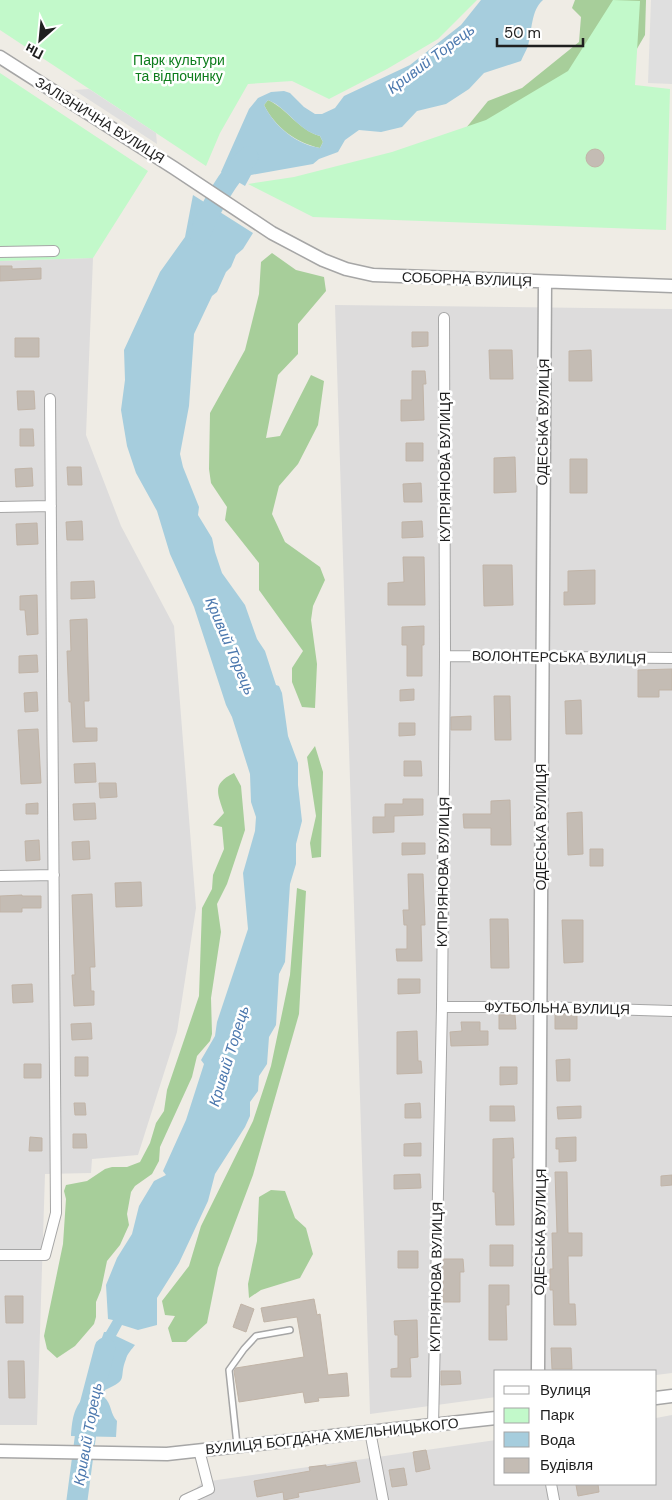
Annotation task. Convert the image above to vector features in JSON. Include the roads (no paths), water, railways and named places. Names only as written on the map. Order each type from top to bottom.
[{"type":"street","name":"ЗАЛІЗНИЧНА ВУЛИЦЯ","points":[[0,57],[272,232]]},
{"type":"street","name":"СОБОРНА ВУЛИЦЯ","points":[[272,232],[323,260],[346,269],[373,275],[672,286]]},
{"type":"street","points":[[0,252],[54,251]]},
{"type":"street","name":"ОДЕСЬКА ВУЛИЦЯ","points":[[538,1370],[542,1006],[541,658],[544,282]]},
{"type":"street","name":"КУПРІЯНОВА ВУЛИЦЯ","points":[[433,1426],[442,1007],[446,656],[444,318]]},
{"type":"street","points":[[0,1255],[45,1255],[56,1213],[50,400]]},
{"type":"street","points":[[0,507],[51,506]]},
{"type":"street","name":"ВОЛОНТЕРСЬКА ВУЛИЦЯ","points":[[446,656],[672,658]]},
{"type":"street","points":[[0,876],[54,875]]},
{"type":"street","name":"ФУТБОЛЬНА ВУЛИЦЯ","points":[[442,1007],[542,1006],[672,1011]]},
{"type":"street","points":[[657,1398],[672,1396]]},
{"type":"street","name":"ВУЛИЦЯ БОГДАНА ХМЕЛЬНИЦЬКОГО","points":[[6,1451],[168,1454],[494,1418]]},
{"type":"street","points":[[370,1431],[383,1500]]},
{"type":"street","points":[[199,1450],[212,1500]]},
{"type":"street","points":[[551,1485],[554,1500]]},
{"type":"street","points":[[185,1500],[209,1489]]},
{"type":"lane","points":[[237,1446],[229,1370],[256,1336],[290,1330]]},
{"type":"water","points":[[481,0],[543,0],[536,9],[528,46],[521,61],[484,73],[469,89],[446,104],[417,111],[402,127],[381,132],[359,130],[345,140],[338,152],[319,159],[313,164],[251,175],[245,186],[221,172],[249,109],[258,98],[271,92],[284,91],[290,93],[304,107],[315,114],[322,114],[335,108],[344,96],[410,65],[461,25]],"holes":[[[268,100],[305,129],[320,136],[323,142],[320,148],[303,143],[280,127],[264,105]]]},
{"type":"water","points":[[193,195],[253,233],[226,272],[194,334],[189,406],[180,454],[183,467],[199,507],[198,515],[212,538],[222,573],[245,605],[257,639],[265,651],[276,685],[279,686],[282,693],[288,736],[298,763],[298,785],[302,821],[296,844],[296,864],[290,884],[285,962],[279,974],[276,1025],[269,1037],[267,1064],[259,1076],[258,1091],[250,1102],[250,1116],[215,1174],[208,1201],[179,1263],[157,1298],[157,1325],[138,1330],[122,1325],[116,1336],[135,1345],[127,1357],[121,1381],[105,1390],[104,1397],[117,1421],[116,1437],[71,1436],[73,1420],[78,1405],[85,1397],[92,1399],[98,1395],[99,1376],[95,1366],[96,1354],[104,1332],[106,1332],[113,1320],[108,1319],[106,1285],[117,1258],[132,1234],[139,1206],[154,1181],[166,1175],[163,1171],[186,1120],[204,1064],[201,1060],[215,1036],[217,1022],[248,929],[243,873],[255,831],[256,817],[251,802],[250,774],[194,607],[170,554],[157,511],[136,473],[127,446],[121,410],[125,380],[124,350],[160,272],[185,237]]},
{"type":"waterway","name":"Кривий Торець","points":[[200,234],[220,193],[233,173],[248,157]]},
{"type":"waterway","name":"Кривий Торець","points":[[77,1500],[89,1409],[105,1348]]},
{"type":"park label","name":"Парк культури та відпочинку","points":[[179,68]]}]
